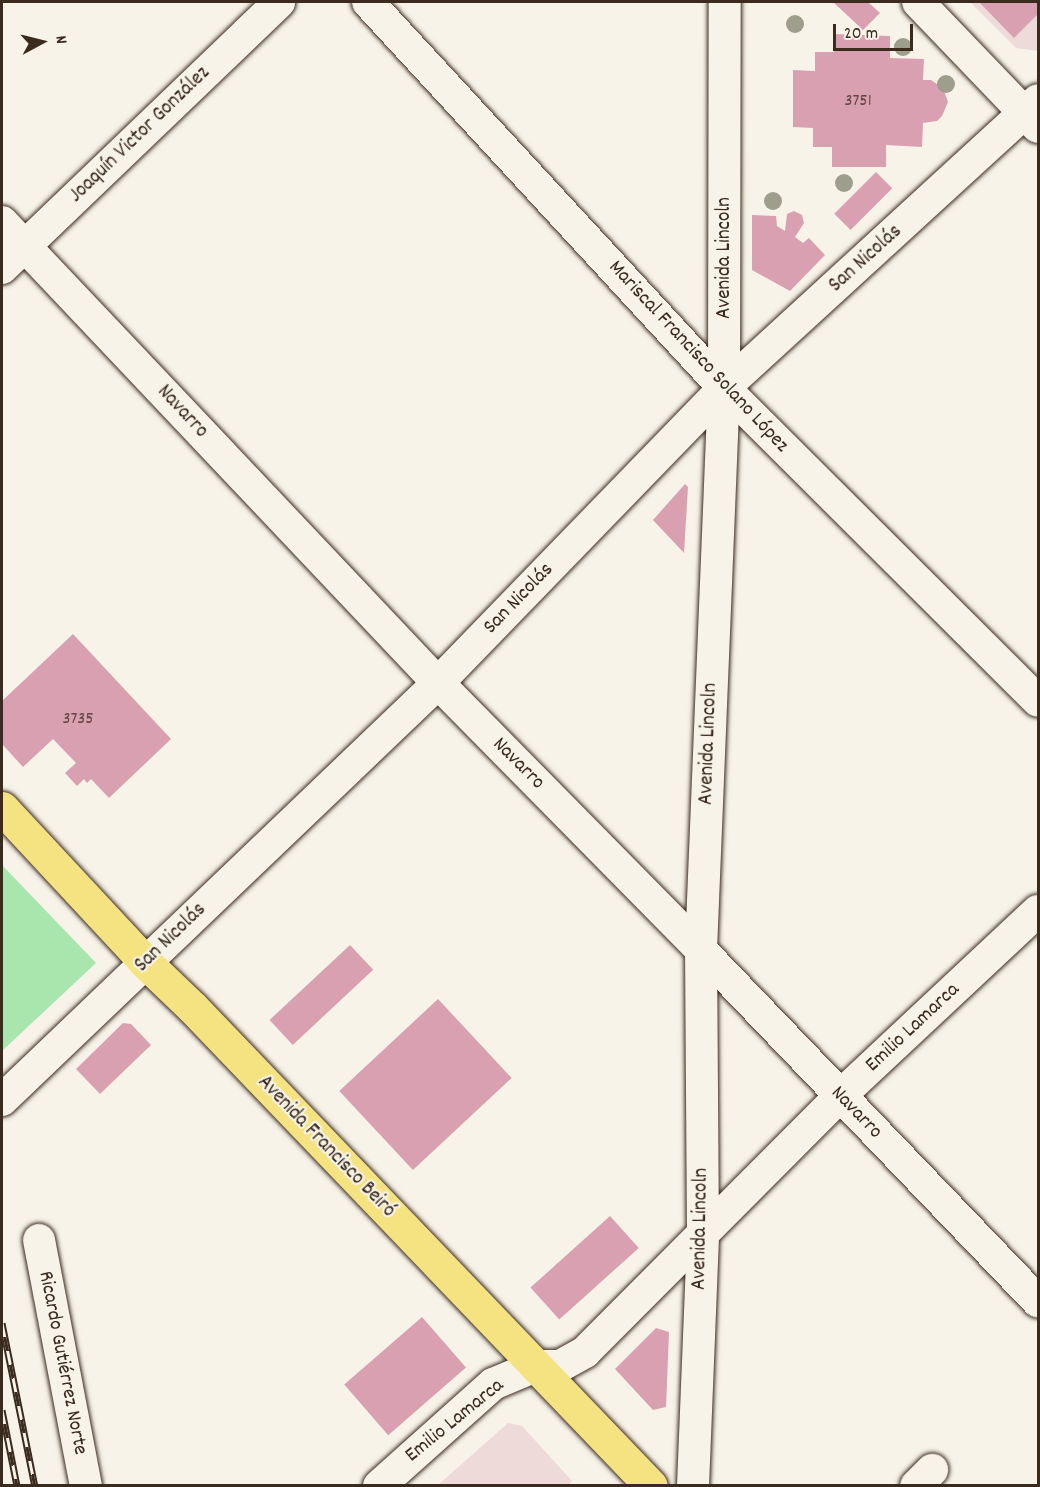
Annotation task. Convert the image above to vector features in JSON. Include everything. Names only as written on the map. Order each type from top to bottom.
[{"type":"main road","name":"Avenida Francisco Beiró","points":[[2,808],[145,962],[192,1007],[651,1485]]},
{"type":"street","name":"Joaquín Victor González","points":[[2,268],[279,2]]},
{"type":"street","name":"Mariscal Francisco Solano López","points":[[368,2],[724,388],[1038,701]]},
{"type":"street","name":"Avenida Lincoln","points":[[693,1485],[702,1235],[701,950],[724,388],[725,2]]},
{"type":"street","points":[[918,2],[1034,114]]},
{"type":"street","name":"San Nicolás","points":[[2,1100],[438,683],[724,388],[1034,114]]},
{"type":"street","name":"Navarro","points":[[2,222],[438,683],[701,950],[1038,1302]]},
{"type":"street","name":"Emilio Lamarca","points":[[379,1485],[493,1384],[536,1366],[560,1366],[585,1352],[840,1096],[1038,911]]},
{"type":"street","name":"Ricardo Gutiérrez Norte","points":[[39,1240],[86,1485]]},
{"type":"shaded area","points":[[970,2],[1038,2],[1038,51],[1016,48]]},
{"type":"shaded area","points":[[508,1423],[522,1426],[572,1481],[567,1486],[438,1485]]},
{"type":"green space","points":[[2,865],[96,963],[2,1051]]},
{"type":"building","points":[[833,2],[868,2],[880,13],[863,30]]},
{"type":"building","points":[[979,2],[1038,2],[1038,14],[1014,38]]},
{"type":"building","points":[[834,34],[890,36],[890,58],[924,59],[923,80],[931,80],[943,88],[948,102],[942,116],[937,121],[923,123],[922,147],[886,145],[886,167],[832,167],[832,147],[813,147],[813,128],[793,127],[793,70],[815,71],[815,52],[834,52]]},
{"type":"building","points":[[876,172],[892,188],[851,230],[834,214]]},
{"type":"building","points":[[794,211],[802,215],[804,223],[795,237],[803,243],[809,238],[825,255],[790,291],[752,270],[752,215],[776,216],[777,226],[785,231],[787,214]]},
{"type":"building","points":[[685,484],[688,487],[684,553],[653,520]]},
{"type":"building","points":[[73,634],[171,739],[109,798],[91,779],[87,783],[84,779],[77,786],[65,773],[76,763],[53,739],[23,767],[2,744],[2,701]]},
{"type":"building","points":[[350,945],[373,970],[293,1045],[270,1020]]},
{"type":"building","points":[[438,999],[512,1078],[413,1170],[339,1091]]},
{"type":"building","points":[[123,1023],[131,1024],[151,1045],[100,1094],[76,1069]]},
{"type":"building","points":[[610,1216],[639,1248],[559,1320],[530,1288]]},
{"type":"building","points":[[422,1317],[466,1368],[388,1435],[344,1385]]},
{"type":"building","points":[[656,1328],[669,1332],[666,1407],[653,1410],[615,1369]]},
{"type":"railway","points":[[2,1323],[35,1486]]},
{"type":"railway","points":[[2,1410],[17,1486]]}]
